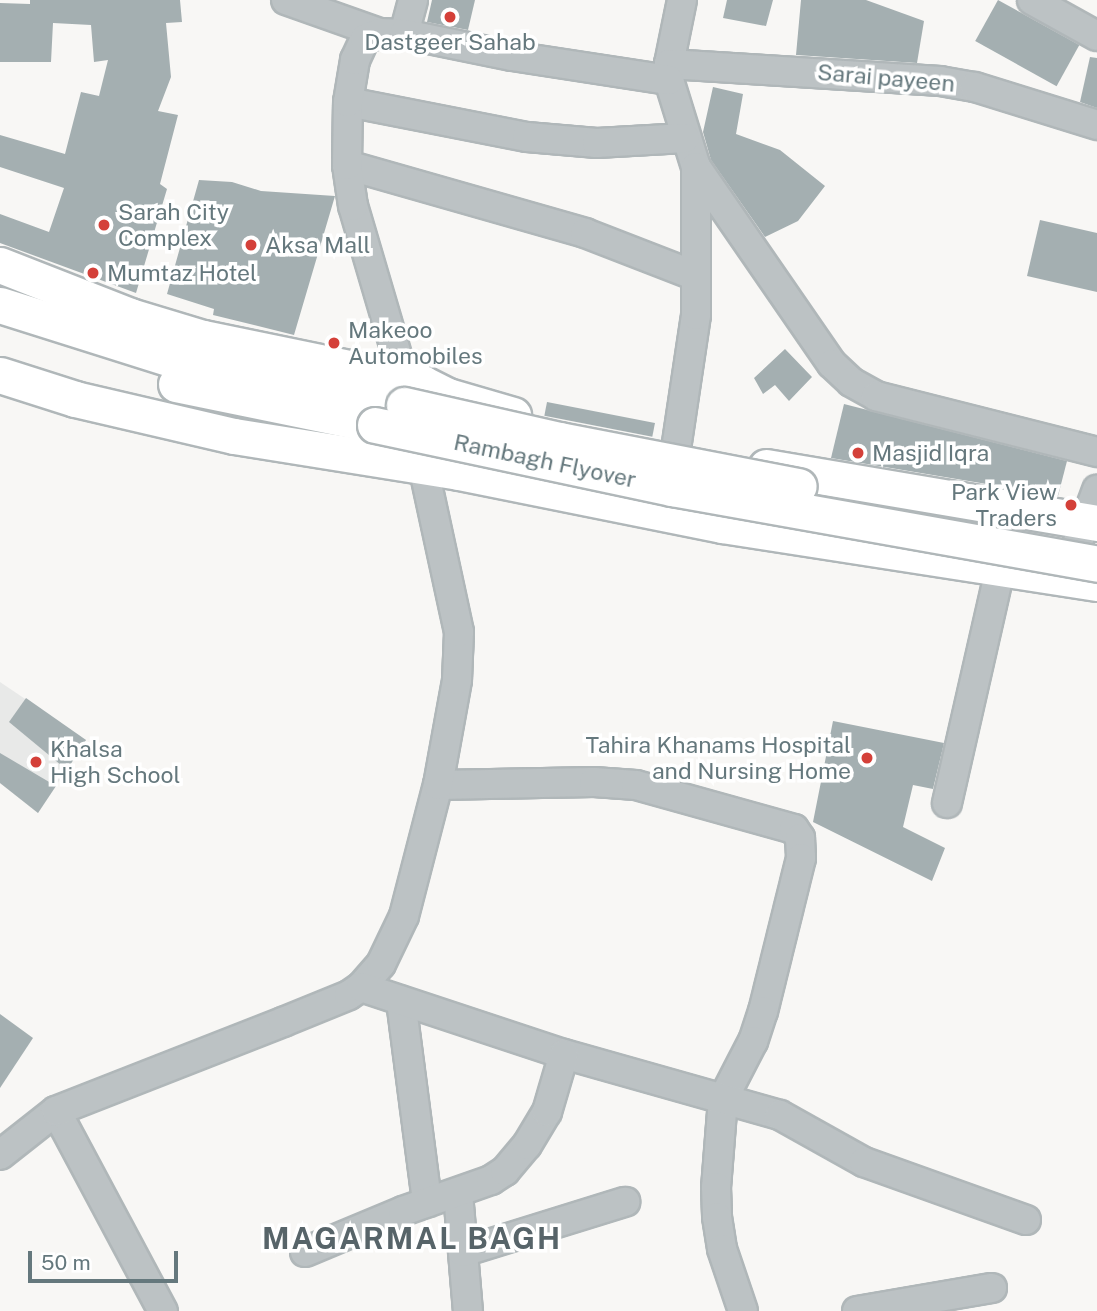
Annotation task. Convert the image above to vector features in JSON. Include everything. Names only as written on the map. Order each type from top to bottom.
[{"type":"main road","points":[[0,265],[130,316],[203,338],[405,379],[524,418],[676,449],[1094,519]]},
{"type":"main road","name":"Rambagh Flyover","points":[[0,305],[178,361],[287,380],[674,463],[1094,519]]},
{"type":"main road","name":"Rambagh Flyover","points":[[0,327],[93,361],[168,383],[672,488],[1097,564]]},
{"type":"main road","points":[[0,374],[75,399],[173,424],[422,466],[722,525],[1081,582]]},
{"type":"street","name":"Sarai payeen","points":[[286,0],[392,34],[537,60],[669,72],[940,81],[975,87],[1097,125]]},
{"type":"street","points":[[0,1155],[56,1111],[294,1018],[361,987],[381,964],[404,916],[438,785],[457,680],[459,632],[405,379],[353,206],[347,165],[348,103],[359,49],[365,39],[392,34],[413,0]]},
{"type":"street","points":[[1032,0],[1097,36]]},
{"type":"street","points":[[674,2],[669,72],[685,138],[696,167],[832,364],[851,382],[876,396],[1097,452]]},
{"type":"street","points":[[348,103],[527,137],[597,143],[685,138]]},
{"type":"street","points":[[347,165],[584,233],[696,276]]},
{"type":"street","points":[[676,449],[696,316],[696,167]]},
{"type":"street","points":[[1081,582],[1094,519]]},
{"type":"street","points":[[947,803],[999,570]]},
{"type":"street","points":[[438,785],[594,782],[636,785],[794,828],[803,848],[775,970],[753,1041],[723,1099],[716,1187],[717,1217],[722,1250],[743,1311]]},
{"type":"street","points":[[361,987],[564,1054],[780,1115],[864,1162],[1026,1220]]},
{"type":"street","points":[[401,1001],[427,1202]]},
{"type":"street","points":[[305,1252],[427,1202],[491,1180],[505,1171],[527,1145],[547,1112],[564,1054]]},
{"type":"street","points":[[56,1111],[163,1311]]},
{"type":"street","points":[[458,1193],[468,1311]]},
{"type":"street","points":[[463,1252],[625,1202]]},
{"type":"street","points":[[858,1311],[992,1288]]},
{"type":"shaded area","name":"Khalsa High School","points":[[0,682],[86,740],[38,813],[0,783]]},
{"type":"building","points":[[30,0],[180,0],[182,22],[166,23],[171,77],[158,111],[178,115],[160,184],[167,189],[136,293],[0,243],[0,214],[49,232],[64,188],[0,167],[0,135],[65,154],[81,92],[99,96],[108,60],[94,62],[91,25],[53,23],[51,62],[0,62],[0,3],[30,4]]},
{"type":"building","name":"Dastgeer Sahab","points":[[432,0],[475,0],[468,30],[427,22]]},
{"type":"building","points":[[727,0],[773,0],[766,26],[723,18]]},
{"type":"building","points":[[801,0],[866,0],[924,21],[917,63],[796,55]]},
{"type":"building","points":[[998,0],[1079,45],[1057,86],[975,41]]},
{"type":"building","points":[[1090,57],[1097,58],[1097,108],[1080,102]]},
{"type":"building","points":[[713,87],[743,94],[736,134],[780,150],[825,186],[798,221],[765,237],[711,160],[703,132]]},
{"type":"building","name":"Aksa Mall","points":[[199,180],[232,182],[261,191],[335,196],[294,335],[213,315],[214,309],[167,294]]},
{"type":"building","points":[[1040,220],[1097,233],[1097,292],[1027,276]]},
{"type":"building","points":[[785,349],[812,377],[789,401],[775,385],[763,394],[754,378]]},
{"type":"building","points":[[547,402],[655,423],[652,437],[544,416]]},
{"type":"building","points":[[844,404],[1067,461],[1058,496],[831,458]]},
{"type":"building","points":[[26,698],[86,740],[67,770],[9,722]]},
{"type":"building","points":[[833,721],[944,743],[933,789],[913,785],[903,827],[945,848],[932,881],[813,822]]},
{"type":"building","points":[[0,753],[56,786],[38,813],[0,783]]},
{"type":"building","points":[[0,1014],[33,1038],[0,1088]]},
{"type":"place","name":"Dastgeer Sahab","points":[[450,17]]},
{"type":"place","name":"Sarah City Complex","points":[[104,225]]},
{"type":"place","name":"Aksa Mall","points":[[251,245]]},
{"type":"place","name":"Mumtaz Hotel","points":[[93,273]]},
{"type":"place","name":"Makeoo Automobiles","points":[[334,343]]},
{"type":"place","name":"Masjid Iqra","points":[[858,453]]},
{"type":"place","name":"Park View Traders","points":[[1071,505]]},
{"type":"place","name":"Tahira Khanams Hospital and Nursing Home","points":[[867,758]]},
{"type":"place","name":"Khalsa High School","points":[[36,762]]},
{"type":"district","name":"MAGARMAL BAGH","points":[[412,1238]]}]
